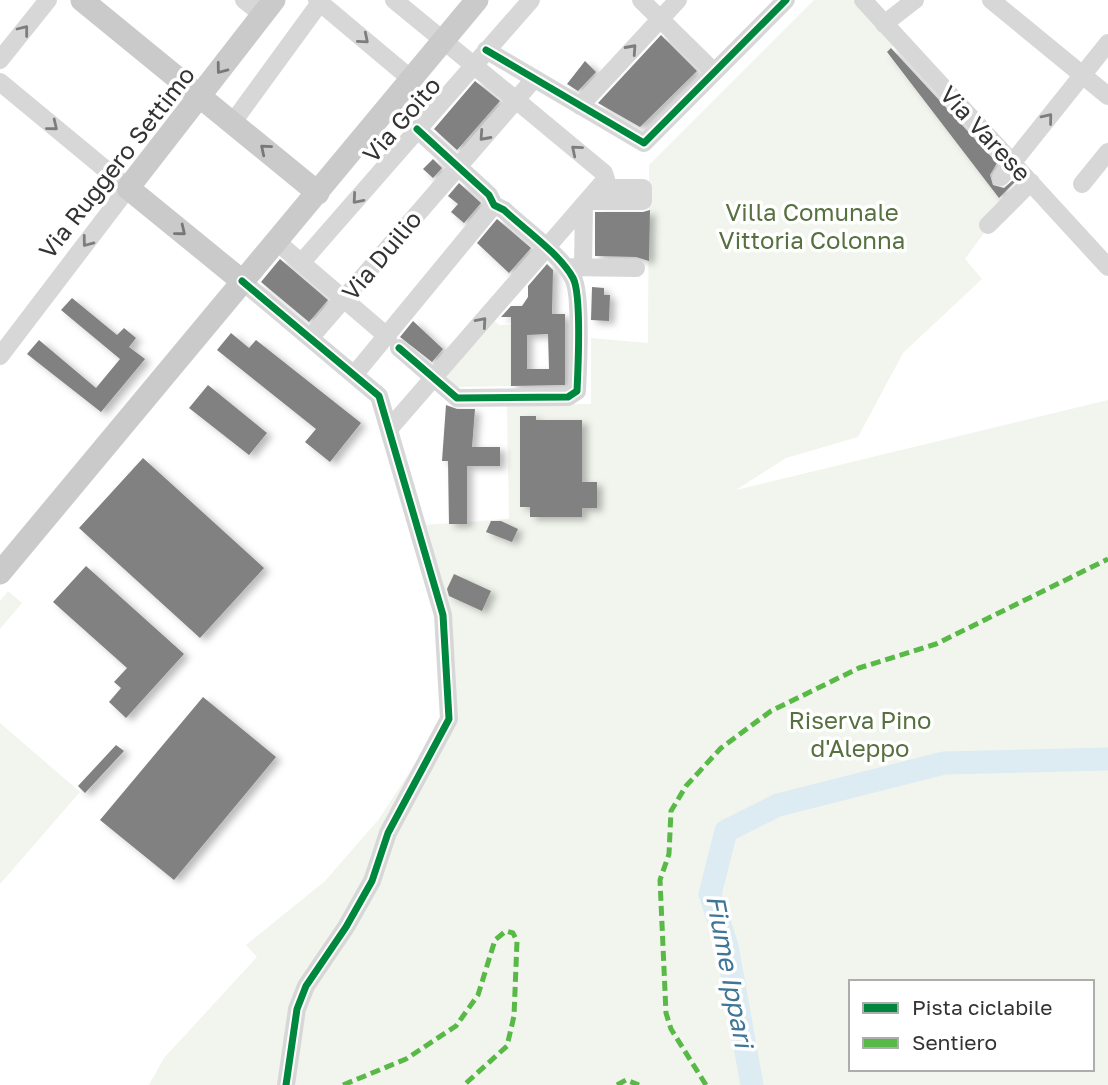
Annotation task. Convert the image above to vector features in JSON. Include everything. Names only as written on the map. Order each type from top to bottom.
[{"type":"main road","points":[[82,0],[318,193]]},
{"type":"main road","points":[[3,562],[318,193],[477,0]]},
{"type":"main road","name":"Via Ruggero Settimo","points":[[128,188],[268,7]]},
{"type":"main road","points":[[128,188],[242,281]]},
{"type":"street","points":[[0,60],[48,0]]},
{"type":"street","points":[[244,0],[268,7]]},
{"type":"street","points":[[390,431],[606,179],[604,173],[394,0]]},
{"type":"street","name":"Via Goito","points":[[301,262],[531,0]]},
{"type":"street","points":[[641,0],[714,72]]},
{"type":"street","points":[[584,102],[678,0]]},
{"type":"street","points":[[486,50],[534,79],[584,102],[644,143],[786,0]]},
{"type":"street","name":"Via Varese","points":[[863,0],[1031,182],[1105,257]]},
{"type":"street","points":[[884,24],[915,0]]},
{"type":"street","points":[[991,0],[1108,96]]},
{"type":"street","points":[[233,122],[320,1],[411,79]]},
{"type":"street","points":[[1001,177],[1108,43]]},
{"type":"street","name":"Via Duilio","points":[[310,338],[454,166],[534,79]]},
{"type":"street","points":[[0,82],[128,188]]},
{"type":"street","points":[[418,130],[454,166],[489,195],[493,206]]},
{"type":"street","points":[[1082,184],[1108,152]]},
{"type":"street","points":[[988,225],[1031,182]]},
{"type":"street","name":"Via Ruggero Settimo","points":[[0,356],[128,188]]},
{"type":"street","points":[[575,267],[590,198]]},
{"type":"street","points":[[493,206],[503,208],[543,252],[575,267],[636,268]]},
{"type":"street","points":[[349,370],[389,336],[493,206]]},
{"type":"street","points":[[416,398],[575,395],[575,246],[565,227]]},
{"type":"street","points":[[276,241],[389,336],[457,398]]},
{"type":"street","points":[[242,281],[379,396],[443,615],[449,719],[388,834],[372,881],[306,986],[297,1009],[286,1085]]},
{"type":"green space","name":"Riserva Pino d'Aleppo","points":[[814,0],[853,0],[895,44],[887,53],[1005,204],[965,259],[982,279],[903,353],[858,437],[786,458],[736,490],[1108,400],[1108,1085],[149,1085],[164,1058],[257,957],[246,945],[325,881],[379,819],[440,725],[457,723],[451,626],[424,525],[509,519],[507,405],[591,404],[591,338],[648,343],[649,165]]},
{"type":"green space","points":[[493,319],[499,325],[511,325],[511,386],[456,387],[443,376]]},
{"type":"green space","points":[[8,591],[22,603],[0,629],[0,601]]},
{"type":"green space","points":[[0,723],[80,792],[0,884]]},
{"type":"building","points":[[661,35],[697,71],[640,127],[598,103]]},
{"type":"building","points":[[891,48],[997,163],[990,175],[993,185],[1004,188],[1013,180],[1015,182],[999,198],[887,52]]},
{"type":"building","points":[[585,61],[596,72],[578,91],[567,84]]},
{"type":"building","points":[[475,81],[500,101],[457,150],[434,129]]},
{"type":"building","points":[[433,159],[442,168],[433,178],[423,169]]},
{"type":"building","points":[[459,183],[481,203],[464,223],[451,212],[458,204],[448,196]]},
{"type":"building","points":[[650,210],[649,261],[636,257],[595,256],[595,212]]},
{"type":"building","points":[[497,219],[531,248],[509,273],[477,243]]},
{"type":"building","points":[[280,259],[328,300],[309,322],[261,282]]},
{"type":"building","points":[[547,264],[553,270],[552,314],[565,314],[565,385],[511,386],[511,317],[501,317],[511,306],[522,306],[528,297],[528,286]],"holes":[[[548,334],[549,369],[527,369],[527,335]]]},
{"type":"building","points":[[592,287],[604,288],[604,295],[610,295],[609,321],[591,320]]},
{"type":"building","points":[[72,298],[117,335],[124,328],[136,338],[129,347],[145,359],[101,412],[27,354],[39,340],[96,388],[120,359],[61,310]]},
{"type":"building","points":[[413,321],[443,349],[432,362],[400,337]]},
{"type":"building","points":[[231,333],[249,348],[256,340],[361,423],[330,462],[305,442],[316,429],[217,350]]},
{"type":"building","points":[[208,385],[267,433],[249,455],[189,408]]},
{"type":"building","points":[[446,405],[457,409],[475,409],[472,447],[500,447],[500,466],[467,466],[467,524],[449,524],[448,461],[442,461]]},
{"type":"building","points":[[520,416],[536,416],[536,420],[582,420],[582,482],[597,482],[597,508],[582,508],[582,517],[530,517],[530,507],[520,507]]},
{"type":"building","points":[[143,458],[264,568],[200,638],[79,528]]},
{"type":"building","points":[[491,521],[501,521],[518,529],[512,542],[486,532]]},
{"type":"building","points":[[86,566],[184,654],[126,718],[109,702],[121,688],[114,682],[127,668],[53,602]]},
{"type":"building","points":[[454,574],[491,591],[482,611],[449,596],[447,589]]},
{"type":"building","points":[[203,697],[276,757],[174,880],[100,820]]},
{"type":"building","points":[[116,745],[124,751],[85,793],[78,786]]},
{"type":"waterway","name":"Fiume Ippari","points":[[752,1085],[727,946],[710,894],[726,831],[778,805],[944,763],[1108,759]]},
{"type":"marked path","points":[[706,1085],[671,1029],[666,1013],[660,880],[669,854],[671,811],[686,786],[721,748],[771,711],[859,668],[936,644],[1108,559]]},
{"type":"marked path","points":[[343,1085],[406,1059],[456,1026],[478,995],[495,940],[506,931],[513,933],[517,941],[514,1016],[507,1046],[464,1085]]},
{"type":"marked path","points":[[617,1085],[626,1080],[639,1085]]},
{"type":"cycle path","points":[[486,50],[644,143],[786,0]]},
{"type":"cycle path","points":[[399,348],[457,398],[568,397],[577,391],[578,300],[573,278],[551,251],[504,210],[494,205],[489,195],[417,129]]},
{"type":"cycle path","points":[[242,281],[379,396],[443,615],[449,719],[388,833],[372,881],[346,927],[306,986],[297,1009],[286,1085]]},
{"type":"park label","name":"Villa Comunale Vittoria Colonna","points":[[812,225]]}]
